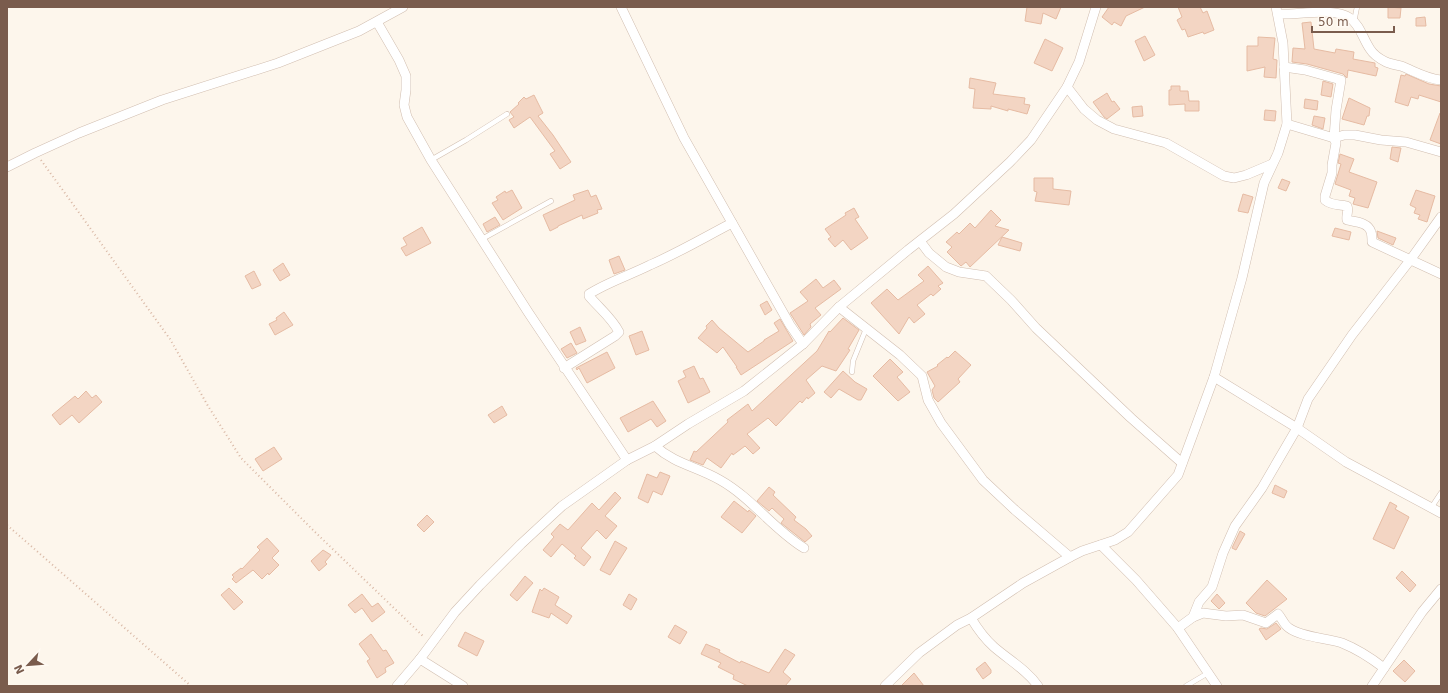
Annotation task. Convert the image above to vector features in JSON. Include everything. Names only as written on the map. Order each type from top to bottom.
[{"type":"street","points":[[7,168],[35,153],[79,133],[162,100],[278,63],[359,31],[403,7]]},
{"type":"street","points":[[621,7],[684,138],[790,325],[804,344]]},
{"type":"street","points":[[397,686],[420,659],[460,606],[526,539],[562,506],[626,460],[655,446],[688,424],[744,391],[804,344],[839,307],[954,214],[1010,162],[1031,140],[1067,87],[1079,62],[1096,7]]},
{"type":"street","points":[[884,686],[919,653],[957,625],[971,618],[1023,583],[1082,551],[1115,540],[1128,532],[1178,475],[1214,377],[1242,278],[1264,183],[1278,153],[1286,124],[1283,43],[1277,11],[1292,15],[1334,12],[1350,18],[1360,29],[1371,51],[1386,62],[1434,80],[1441,80]]},
{"type":"street","points":[[377,22],[399,60],[406,76],[404,105],[406,116],[431,160],[564,368],[626,460]]},
{"type":"street","points":[[1284,67],[1305,70],[1341,80],[1336,110],[1334,138],[1336,143],[1332,173],[1325,200],[1329,204],[1347,206],[1349,211],[1347,220],[1362,223],[1369,227],[1372,233],[1372,242],[1412,259],[1441,274]]},
{"type":"street","points":[[1067,87],[1084,109],[1097,120],[1114,129],[1166,143],[1224,176],[1234,178],[1246,175],[1272,164]]},
{"type":"street","points":[[1286,124],[1334,138],[1355,136],[1406,142],[1441,152]]},
{"type":"street","points":[[1193,616],[1199,602],[1212,588],[1222,553],[1235,526],[1262,488],[1297,428],[1308,399],[1352,335],[1412,259],[1441,216]]},
{"type":"street","points":[[564,368],[619,332],[589,296],[589,294],[685,248],[732,223]]},
{"type":"street","points":[[920,241],[929,253],[946,267],[959,272],[986,276],[1011,300],[1036,328],[1131,418],[1182,463]]},
{"type":"street","points":[[839,307],[900,355],[922,376],[928,400],[941,423],[983,480],[1015,510],[1070,557]]},
{"type":"street","points":[[1214,377],[1297,428],[1346,462],[1441,513]]},
{"type":"street","points":[[655,446],[665,456],[720,480],[730,486],[790,539],[804,548]]},
{"type":"street","points":[[1101,545],[1136,580],[1178,628],[1217,686]]},
{"type":"street","points":[[1372,686],[1422,612],[1441,589]]},
{"type":"street","points":[[1178,628],[1193,616],[1203,613],[1226,616],[1243,615],[1256,618],[1266,623],[1273,616],[1278,614],[1282,617],[1288,628],[1298,633],[1342,643],[1365,654],[1384,668]]},
{"type":"street","points":[[971,618],[992,646],[1018,668],[1031,676],[1038,686]]},
{"type":"street","points":[[420,659],[463,686]]},
{"type":"lane","points":[[1354,22],[1357,7]]},
{"type":"lane","points":[[431,160],[507,114]]},
{"type":"lane","points":[[482,239],[551,200]]},
{"type":"lane","points":[[852,372],[853,361],[866,329]]},
{"type":"lane","points":[[1431,508],[1441,493]]},
{"type":"lane","points":[[1186,686],[1208,673]]},
{"type":"path","points":[[35,153],[170,339],[208,406],[242,458],[315,532],[431,644]]},
{"type":"path","points":[[7,525],[191,686]]},
{"type":"building","points":[[1027,7],[1061,7],[1056,19],[1043,13],[1041,24],[1025,21]]},
{"type":"building","points":[[1109,7],[1145,7],[1126,16],[1121,26],[1114,22],[1112,25],[1102,17]]},
{"type":"building","points":[[1178,7],[1200,7],[1203,13],[1207,11],[1214,30],[1204,34],[1203,32],[1188,37],[1185,29],[1182,30],[1177,20],[1182,17]]},
{"type":"building","points":[[1388,7],[1401,8],[1400,18],[1388,18]]},
{"type":"building","points":[[1425,17],[1426,26],[1416,26],[1416,18]]},
{"type":"building","points":[[1311,22],[1314,49],[1335,53],[1336,49],[1354,52],[1353,59],[1375,63],[1375,67],[1378,68],[1376,76],[1348,70],[1347,78],[1343,74],[1307,64],[1292,62],[1293,48],[1305,49],[1302,23]]},
{"type":"building","points":[[1145,36],[1155,55],[1144,61],[1135,41]]},
{"type":"building","points":[[1258,37],[1275,38],[1273,59],[1277,60],[1276,78],[1264,77],[1265,67],[1247,71],[1247,46],[1258,46]]},
{"type":"building","points":[[1045,39],[1063,48],[1052,71],[1034,63]]},
{"type":"building","points":[[1406,74],[1429,84],[1441,86],[1441,102],[1419,95],[1418,99],[1411,97],[1408,106],[1395,102],[1401,75],[1405,76]]},
{"type":"building","points":[[970,78],[996,83],[993,94],[1025,98],[1024,104],[1030,105],[1027,114],[991,106],[991,109],[973,108],[975,89],[969,88]]},
{"type":"building","points":[[1323,81],[1333,84],[1331,97],[1321,95]]},
{"type":"building","points":[[1171,86],[1180,86],[1180,91],[1188,91],[1189,101],[1199,101],[1199,111],[1185,111],[1185,104],[1169,105],[1169,90],[1171,90]]},
{"type":"building","points":[[1107,93],[1112,102],[1114,101],[1120,109],[1107,119],[1093,102]]},
{"type":"building","points":[[534,95],[543,113],[538,116],[571,162],[560,169],[550,154],[555,151],[530,117],[514,128],[509,120],[514,117],[510,112],[524,97],[526,99]]},
{"type":"building","points":[[1349,98],[1370,108],[1369,116],[1367,116],[1364,125],[1342,119]]},
{"type":"building","points":[[1305,99],[1318,101],[1317,110],[1304,108]]},
{"type":"building","points":[[1142,106],[1143,116],[1133,117],[1132,107]]},
{"type":"building","points":[[1265,110],[1276,111],[1275,121],[1264,120]]},
{"type":"building","points":[[1441,113],[1441,144],[1430,140]]},
{"type":"building","points":[[1314,116],[1325,118],[1323,129],[1312,125]]},
{"type":"building","points":[[1392,147],[1401,148],[1398,162],[1390,159]]},
{"type":"building","points":[[1340,154],[1354,159],[1349,172],[1377,182],[1368,208],[1353,204],[1355,198],[1349,196],[1351,190],[1335,184],[1341,164],[1338,163]]},
{"type":"building","points":[[1034,178],[1053,178],[1053,189],[1071,191],[1069,205],[1035,201],[1037,192],[1034,191]]},
{"type":"building","points":[[1282,179],[1290,182],[1286,191],[1278,188]]},
{"type":"building","points":[[512,190],[522,208],[503,220],[492,203],[498,200],[496,197],[505,191],[506,193]]},
{"type":"building","points":[[588,190],[591,197],[596,195],[602,209],[597,210],[598,213],[583,219],[582,215],[550,231],[543,215],[575,200],[573,195]]},
{"type":"building","points":[[1416,190],[1435,196],[1427,222],[1418,219],[1420,215],[1414,213],[1416,208],[1410,205]]},
{"type":"building","points":[[1243,194],[1253,197],[1248,213],[1238,211]]},
{"type":"building","points":[[854,208],[859,217],[855,219],[868,238],[851,250],[843,240],[835,247],[828,239],[831,237],[825,229],[846,215],[845,213]]},
{"type":"building","points":[[991,210],[1001,220],[995,226],[1009,230],[970,267],[966,262],[961,266],[947,252],[952,247],[946,242],[957,232],[959,234],[970,223],[975,228]]},
{"type":"building","points":[[495,217],[500,225],[487,232],[483,224]]},
{"type":"building","points":[[422,227],[431,243],[406,256],[401,248],[407,245],[403,238]]},
{"type":"building","points":[[1335,228],[1351,232],[1349,240],[1332,236]]},
{"type":"building","points":[[1377,231],[1396,238],[1393,245],[1378,238]]},
{"type":"building","points":[[1002,237],[1022,243],[1020,251],[998,245]]},
{"type":"building","points":[[619,256],[625,270],[614,274],[609,260]]},
{"type":"building","points":[[283,263],[290,275],[280,281],[273,270]]},
{"type":"building","points":[[928,266],[943,283],[938,286],[941,289],[933,296],[931,294],[917,305],[925,314],[914,323],[909,317],[899,334],[871,303],[887,289],[898,300],[924,281],[918,275]]},
{"type":"building","points":[[254,271],[261,285],[252,289],[245,276]]},
{"type":"building","points":[[816,279],[823,288],[834,280],[841,289],[815,308],[821,315],[810,324],[811,327],[804,335],[790,313],[808,301],[800,292]]},
{"type":"building","points":[[767,301],[772,310],[765,315],[760,305]]},
{"type":"building","points":[[284,312],[293,325],[275,335],[269,324],[277,320],[276,318]]},
{"type":"building","points":[[843,318],[859,330],[848,349],[850,350],[836,371],[822,366],[806,380],[815,393],[808,399],[807,397],[802,403],[800,401],[776,426],[768,418],[747,434],[760,448],[753,454],[745,446],[733,455],[732,453],[721,468],[707,458],[703,465],[690,460],[694,451],[696,452],[728,422],[727,420],[748,404],[752,411],[817,351],[829,331],[830,332]]},
{"type":"building","points":[[780,319],[793,341],[741,375],[723,347],[717,353],[698,338],[712,320],[719,328],[748,352],[779,331],[774,323]]},
{"type":"building","points":[[580,327],[586,341],[576,345],[570,332]]},
{"type":"building","points":[[642,331],[649,350],[636,355],[629,336]]},
{"type":"building","points":[[571,343],[577,353],[567,358],[561,349]]},
{"type":"building","points":[[955,351],[971,365],[958,379],[960,382],[938,402],[934,398],[932,390],[935,386],[927,372],[938,366],[937,365],[947,357],[948,358]]},
{"type":"building","points":[[607,352],[615,368],[587,383],[579,368],[577,370],[576,368]]},
{"type":"building","points":[[890,359],[903,372],[897,377],[910,392],[898,401],[873,376]]},
{"type":"building","points":[[694,366],[700,379],[703,378],[710,392],[688,403],[678,381],[686,377],[683,371]]},
{"type":"building","points":[[843,371],[855,382],[867,389],[861,400],[858,400],[839,389],[831,398],[824,392]]},
{"type":"building","points":[[86,391],[92,398],[96,395],[102,402],[79,423],[72,415],[60,425],[52,415],[75,396],[78,399]]},
{"type":"building","points":[[653,401],[666,421],[657,427],[651,419],[628,432],[620,418]]},
{"type":"building","points":[[502,406],[507,415],[494,423],[488,415]]},
{"type":"building","points":[[274,447],[282,459],[263,471],[255,459]]},
{"type":"building","points":[[660,472],[670,476],[662,495],[653,491],[648,503],[638,498],[647,474],[657,478]]},
{"type":"building","points":[[1275,485],[1287,491],[1284,498],[1272,493]]},
{"type":"building","points":[[769,487],[775,492],[773,495],[796,517],[794,520],[806,529],[812,536],[805,542],[781,523],[784,519],[772,508],[769,511],[757,501]]},
{"type":"building","points":[[615,492],[621,498],[605,516],[617,526],[606,539],[597,530],[581,548],[591,557],[584,566],[574,558],[576,556],[562,544],[551,557],[543,550],[554,537],[551,534],[560,524],[568,530],[592,503],[599,510]]},
{"type":"building","points":[[734,501],[748,512],[749,510],[756,516],[742,533],[721,517]]},
{"type":"building","points":[[1390,502],[1397,506],[1395,509],[1409,517],[1394,549],[1373,539]]},
{"type":"building","points":[[427,515],[434,522],[424,532],[417,525]]},
{"type":"building","points":[[1240,531],[1245,534],[1236,550],[1232,548]]},
{"type":"building","points":[[267,538],[279,551],[272,558],[279,565],[269,575],[268,573],[262,579],[253,570],[236,583],[232,579],[234,577],[232,575],[241,568],[242,569],[260,550],[257,547]]},
{"type":"building","points":[[615,541],[627,548],[610,575],[600,570]]},
{"type":"building","points":[[323,550],[331,555],[325,562],[327,564],[319,571],[311,561]]},
{"type":"building","points":[[1402,571],[1416,585],[1410,592],[1396,578]]},
{"type":"building","points":[[525,576],[533,583],[517,601],[510,595]]},
{"type":"building","points":[[1267,580],[1287,599],[1265,616],[1256,613],[1246,603]]},
{"type":"building","points":[[229,588],[243,602],[234,610],[221,595]]},
{"type":"building","points":[[544,588],[559,597],[555,605],[572,616],[567,624],[551,613],[549,618],[532,612],[540,589],[542,591]]},
{"type":"building","points":[[362,594],[372,607],[378,603],[385,612],[372,622],[362,608],[355,613],[348,605]]},
{"type":"building","points":[[629,594],[637,599],[631,610],[623,605]]},
{"type":"building","points":[[1217,594],[1225,603],[1219,609],[1211,601]]},
{"type":"building","points":[[1276,623],[1281,629],[1266,640],[1259,629],[1267,629]]},
{"type":"building","points":[[675,625],[687,632],[680,644],[668,637]]},
{"type":"building","points":[[465,632],[484,641],[477,656],[458,646]]},
{"type":"building","points":[[371,634],[383,651],[386,650],[394,663],[385,668],[386,672],[377,678],[367,661],[370,659],[359,644]]},
{"type":"building","points":[[706,644],[720,650],[719,652],[740,663],[741,661],[769,673],[785,649],[795,655],[783,672],[791,679],[785,686],[748,686],[733,679],[734,675],[718,667],[721,663],[701,654]]},
{"type":"building","points":[[1404,660],[1415,671],[1405,682],[1393,671]]},
{"type":"building","points":[[985,662],[991,670],[991,673],[983,679],[976,669]]},
{"type":"building","points":[[914,673],[924,686],[901,686]]}]
